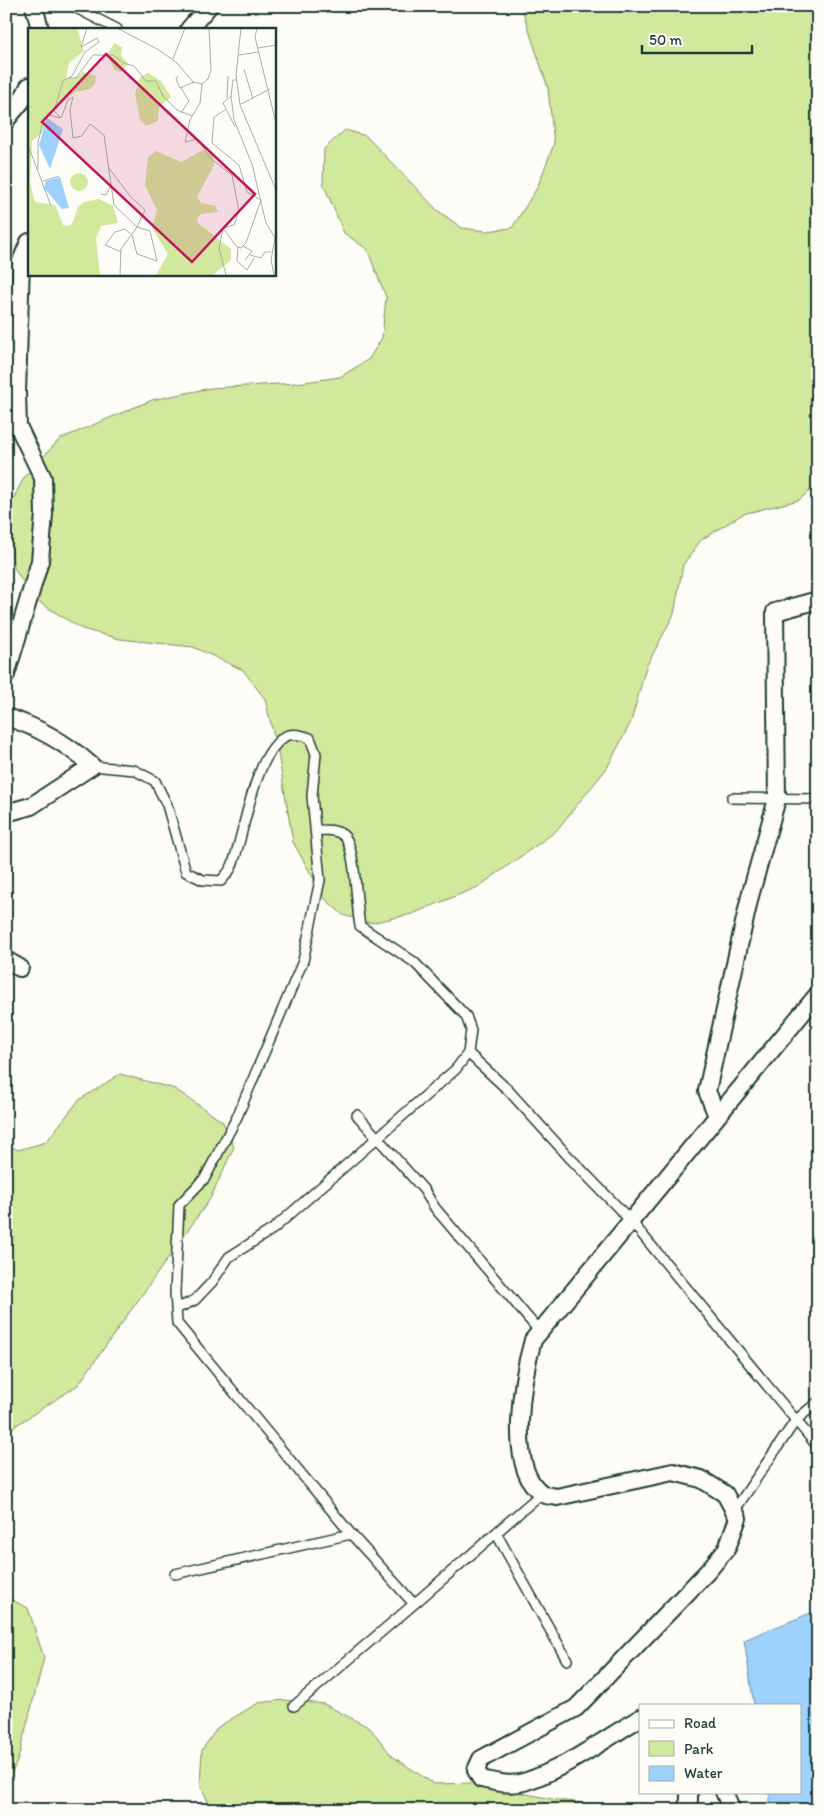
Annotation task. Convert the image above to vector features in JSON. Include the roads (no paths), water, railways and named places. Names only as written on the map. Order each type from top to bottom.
[{"type":"street","points":[[34,6],[40,28]]},
{"type":"street","points":[[190,28],[209,6]]},
{"type":"street","points":[[6,120],[21,102],[28,88]]},
{"type":"street","points":[[6,675],[40,561],[44,514],[42,478],[18,426],[17,393],[21,261],[28,244]]},
{"type":"street","points":[[717,1116],[706,1091],[750,896],[777,800],[775,612],[818,600]]},
{"type":"street","points":[[6,716],[31,724],[72,748],[92,766],[31,806],[6,813]]},
{"type":"street","points":[[639,1719],[554,1769],[522,1782],[501,1784],[481,1779],[476,1770],[481,1759],[576,1708],[708,1571],[727,1548],[738,1518],[725,1494],[701,1479],[673,1472],[557,1497],[543,1494],[530,1481],[520,1453],[524,1372],[533,1340],[818,994]]},
{"type":"street","points":[[685,1810],[689,1801],[689,1794]]},
{"type":"street","points":[[725,1794],[732,1810]]},
{"type":"lane","points":[[72,6],[115,28]]},
{"type":"lane","points":[[92,766],[134,770],[155,781],[167,805],[186,872],[203,880],[221,881],[232,867],[248,806],[268,754],[285,737],[298,734],[310,738],[316,754],[312,796],[320,880],[303,961],[237,1117],[205,1178],[180,1205],[177,1323],[351,1534],[414,1604]]},
{"type":"lane","points":[[732,798],[818,799]]},
{"type":"lane","points":[[176,1309],[195,1300],[212,1282],[229,1257],[273,1229],[456,1069],[468,1053],[471,1030],[466,1016],[414,962],[360,926],[351,847],[344,836],[331,830],[315,830]]},
{"type":"lane","points":[[468,1053],[508,1090],[569,1157],[632,1221],[818,1447]]},
{"type":"lane","points":[[357,1115],[376,1139],[424,1190],[435,1208],[540,1332]]},
{"type":"lane","points":[[734,1511],[796,1420],[818,1402]]},
{"type":"lane","points":[[294,1706],[543,1494]]},
{"type":"lane","points":[[496,1533],[567,1660]]},
{"type":"lane","points":[[175,1574],[351,1534]]},
{"type":"water","points":[[818,1610],[818,1802],[801,1810],[771,1810],[769,1794],[802,1794],[802,1704],[754,1704],[744,1640]]}]
